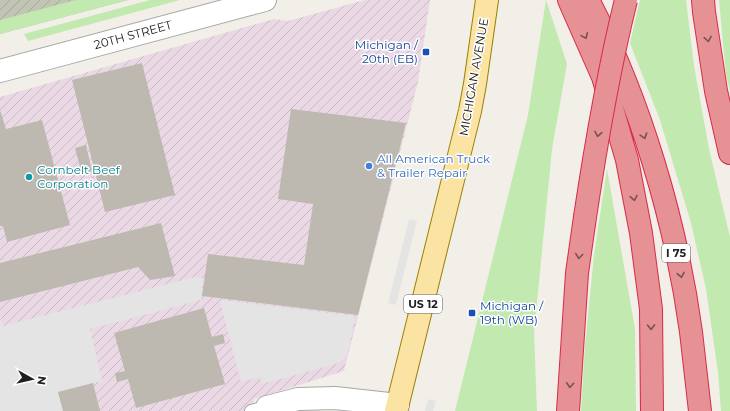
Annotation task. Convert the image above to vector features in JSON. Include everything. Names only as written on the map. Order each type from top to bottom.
[{"type":"highway","points":[[569,0],[603,77],[627,160],[641,233],[651,309],[652,411]]},
{"type":"highway","name":"I 75","points":[[588,0],[632,99],[660,184],[680,268],[691,332],[700,411]]},
{"type":"highway","points":[[568,411],[577,273],[596,140],[626,0]]},
{"type":"highway","points":[[703,0],[716,91],[730,153]]},
{"type":"main road","name":"MICHIGAN AVENUE","points":[[397,408],[470,111],[487,0]]},
{"type":"street","name":"20TH STREET","points":[[0,71],[266,0]]},
{"type":"street","points":[[261,410],[298,399],[335,398],[397,408]]},
{"type":"shaded area","points":[[0,0],[128,0],[0,34]]},
{"type":"shaded area","points":[[365,0],[430,0],[418,82],[344,371],[254,399],[253,411],[0,411],[0,97],[274,19],[288,21]]},
{"type":"shaded area","points":[[409,219],[417,221],[396,305],[388,303]]},
{"type":"shaded area","points":[[195,277],[203,278],[201,300],[90,329],[102,381],[58,392],[63,411],[0,411],[0,318],[3,326]]},
{"type":"shaded area","points":[[220,300],[355,316],[348,353],[339,363],[262,384],[260,377],[241,382]]},
{"type":"shaded area","points":[[428,399],[436,401],[433,411],[425,411]]},
{"type":"green space","points":[[76,0],[128,0],[0,34],[0,20]]},
{"type":"green space","points":[[150,0],[180,0],[28,41],[24,34]]},
{"type":"green space","points":[[546,0],[567,64],[552,149],[534,333],[537,411],[455,411],[528,115]]},
{"type":"green space","points":[[640,0],[686,0],[694,66],[709,149],[730,237],[730,411],[721,411],[718,372],[706,289],[691,223],[660,120],[630,43]]},
{"type":"green space","points":[[719,0],[730,0],[730,91],[726,74]]},
{"type":"green space","points":[[607,169],[635,329],[636,411],[581,411],[585,346],[594,255]]},
{"type":"building","points":[[142,63],[175,195],[105,212],[72,80]]},
{"type":"building","points":[[291,109],[406,123],[358,315],[202,296],[208,254],[304,265],[313,204],[278,199]]},
{"type":"building","name":"Cornbelt Beef Corporation","points":[[0,110],[6,129],[42,120],[70,225],[7,242],[3,226],[0,226]]},
{"type":"building","points":[[86,145],[92,171],[82,174],[75,148]]},
{"type":"building","points":[[161,223],[175,276],[150,280],[138,267],[0,302],[0,263]]},
{"type":"building","points":[[204,308],[212,337],[223,334],[225,343],[214,346],[225,384],[136,408],[128,379],[117,382],[115,373],[125,371],[114,333]]},
{"type":"building","points":[[93,383],[100,411],[63,411],[58,392]]},
{"type":"place","name":"Michigan / 20th (EB)","points":[[426,52]]},
{"type":"place","name":"All American Truck & Trailer Repair","points":[[369,166]]},
{"type":"place","name":"Cornbelt Beef Corporation","points":[[29,177]]},
{"type":"place","name":"Michigan / 19th (WB)","points":[[472,313]]}]
